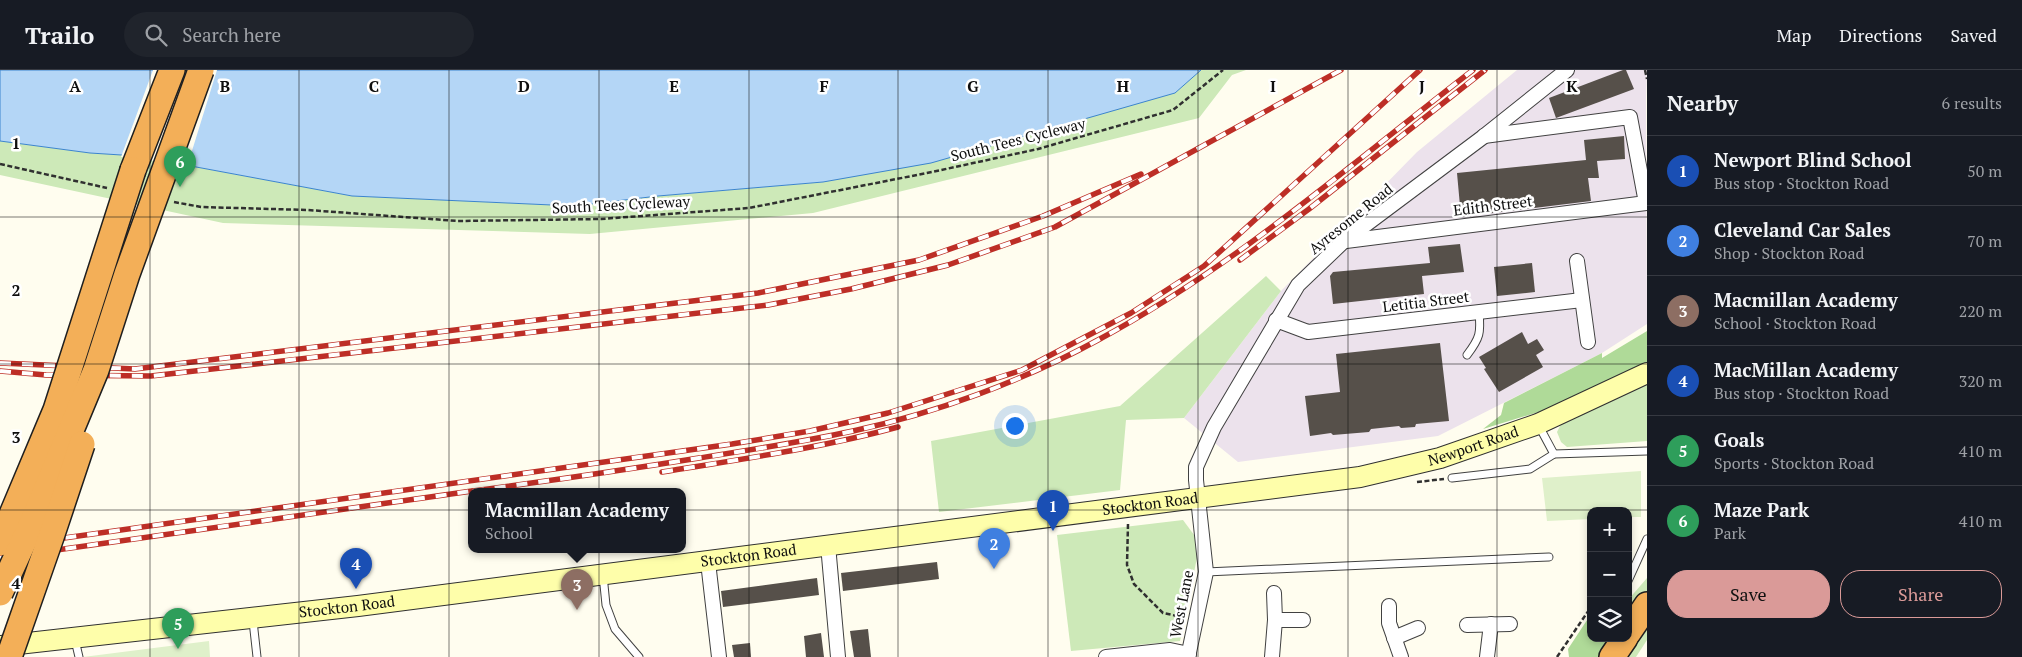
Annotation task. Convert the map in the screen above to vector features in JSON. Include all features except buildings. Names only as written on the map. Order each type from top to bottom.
[{"type":"highway","points":[[0,543],[56,410],[133,170],[172,70]]},
{"type":"highway","points":[[0,593],[34,519],[96,370],[127,274],[201,70]]},
{"type":"highway","points":[[9,657],[52,537],[84,437],[96,370]]},
{"type":"highway","points":[[1632,627],[1647,606]]},
{"type":"highway","points":[[1612,657],[1622,642]]},
{"type":"main road","name":"Newport Road","points":[[1288,487],[1360,477],[1440,458],[1538,424],[1647,373]]},
{"type":"main road","name":"Stockton Road","points":[[0,646],[77,648],[253,618],[708,562],[1288,487]]},
{"type":"street","name":"Ayresome Road","points":[[1199,497],[1196,467],[1214,427],[1298,285],[1344,241],[1483,137],[1567,70]]},
{"type":"street","name":"Edith Street","points":[[1344,241],[1646,203],[1630,117],[1483,137]]},
{"type":"street","points":[[1578,261],[1588,342]]},
{"type":"street","name":"Letitia Street","points":[[1276,320],[1308,332],[1582,300]]},
{"type":"street","name":"West Lane","points":[[1188,655],[1206,572],[1199,497]]},
{"type":"street","points":[[828,545],[838,657]]},
{"type":"street","points":[[708,562],[719,657]]},
{"type":"street","points":[[1272,657],[1275,620],[1274,593]]},
{"type":"street","points":[[1389,606],[1389,623],[1401,657]]},
{"type":"street","points":[[1275,620],[1303,620]]},
{"type":"street","points":[[1487,657],[1491,624]]},
{"type":"street","points":[[1467,626],[1510,624]]},
{"type":"street","points":[[1394,638],[1418,628]]},
{"type":"street","points":[[1106,657],[1170,650],[1188,655]]},
{"type":"lane","points":[[1467,356],[1477,342],[1481,331],[1479,312]]},
{"type":"lane","points":[[1538,424],[1554,454],[1647,451]]},
{"type":"lane","name":"Newport Road","points":[[1452,478],[1530,469],[1554,454]]},
{"type":"lane","points":[[1632,573],[1647,539]]},
{"type":"lane","points":[[1206,572],[1549,557]]},
{"type":"lane","points":[[603,574],[606,606],[615,629],[639,657]]},
{"type":"lane","points":[[253,618],[256,657]]},
{"type":"path","name":"South Tees Cycleway","points":[[172,202],[202,207],[308,210],[458,222],[601,219],[749,208],[1038,149],[1172,110],[1223,70]]},
{"type":"path","points":[[1645,70],[1647,79]]},
{"type":"path","points":[[0,164],[115,190]]},
{"type":"path","points":[[1127,507],[1127,566],[1134,584],[1163,613],[1197,620]]},
{"type":"path","points":[[1557,657],[1587,613]]},
{"type":"shaded area","points":[[1517,70],[1647,70],[1647,324],[1602,353],[1438,436],[1238,462],[1184,418],[1281,291],[1417,152]]},
{"type":"green space","points":[[1201,70],[1246,70],[1232,75],[1199,118],[813,213],[590,234],[223,223],[0,175],[0,141],[90,153],[137,156],[352,196],[574,206],[658,196],[823,182],[1175,93]]},
{"type":"green space","points":[[1266,276],[1281,291],[1184,418],[1126,420],[1120,490],[939,512],[931,441],[1120,406]]},
{"type":"green space","points":[[1647,331],[1647,365],[1578,400],[1483,429],[1501,415],[1504,403],[1602,353],[1602,358]]},
{"type":"green space","points":[[1647,382],[1647,441],[1567,447],[1561,442],[1557,432],[1566,419]]},
{"type":"green space","points":[[1641,471],[1641,517],[1632,517],[1632,507],[1587,507],[1587,519],[1547,521],[1542,478]]},
{"type":"green space","points":[[1183,520],[1200,543],[1180,641],[1071,651],[1057,535]]},
{"type":"green space","points":[[1647,578],[1647,594],[1632,615],[1632,595]]},
{"type":"green space","points":[[1587,620],[1587,642],[1614,642],[1605,657],[1569,657],[1568,649]]},
{"type":"green space","points":[[1647,625],[1647,640],[1636,657],[1625,657]]},
{"type":"green space","points":[[209,641],[210,657],[83,657]]},
{"type":"water","points":[[0,70],[1201,70],[1175,93],[931,163],[823,182],[658,196],[574,206],[352,196],[137,156],[90,153],[0,141]]},
{"type":"pier","points":[[153,70],[217,70],[187,167],[121,157]]},
{"type":"railway","points":[[0,371],[46,375],[151,376],[768,305],[851,289],[948,265],[1055,227],[1341,70]]},
{"type":"railway","points":[[0,547],[732,444],[810,431],[888,413],[1022,370],[1131,313],[1204,266],[1420,70]]},
{"type":"railway","points":[[494,488],[776,446],[834,435],[916,415],[978,394],[1040,369],[1098,340],[1197,280],[1291,213],[1473,70]]},
{"type":"railway","points":[[1240,260],[1309,209],[1485,70]]},
{"type":"railway","points":[[0,363],[135,369],[758,293],[919,260],[1043,216],[1141,174]]},
{"type":"railway","points":[[662,472],[811,447],[898,427]]},
{"type":"railway","points":[[0,558],[468,492]]},
{"type":"place","name":"Maze Park","points":[[180,187]]},
{"type":"place","name":"Newport Blind School","points":[[1053,531]]},
{"type":"place","name":"Cleveland Car Sales","points":[[994,569]]},
{"type":"place","name":"MacMillan Academy","points":[[356,589]]},
{"type":"place","name":"Macmillan Academy","points":[[577,610]]},
{"type":"place","name":"Goals","points":[[178,649]]}]
